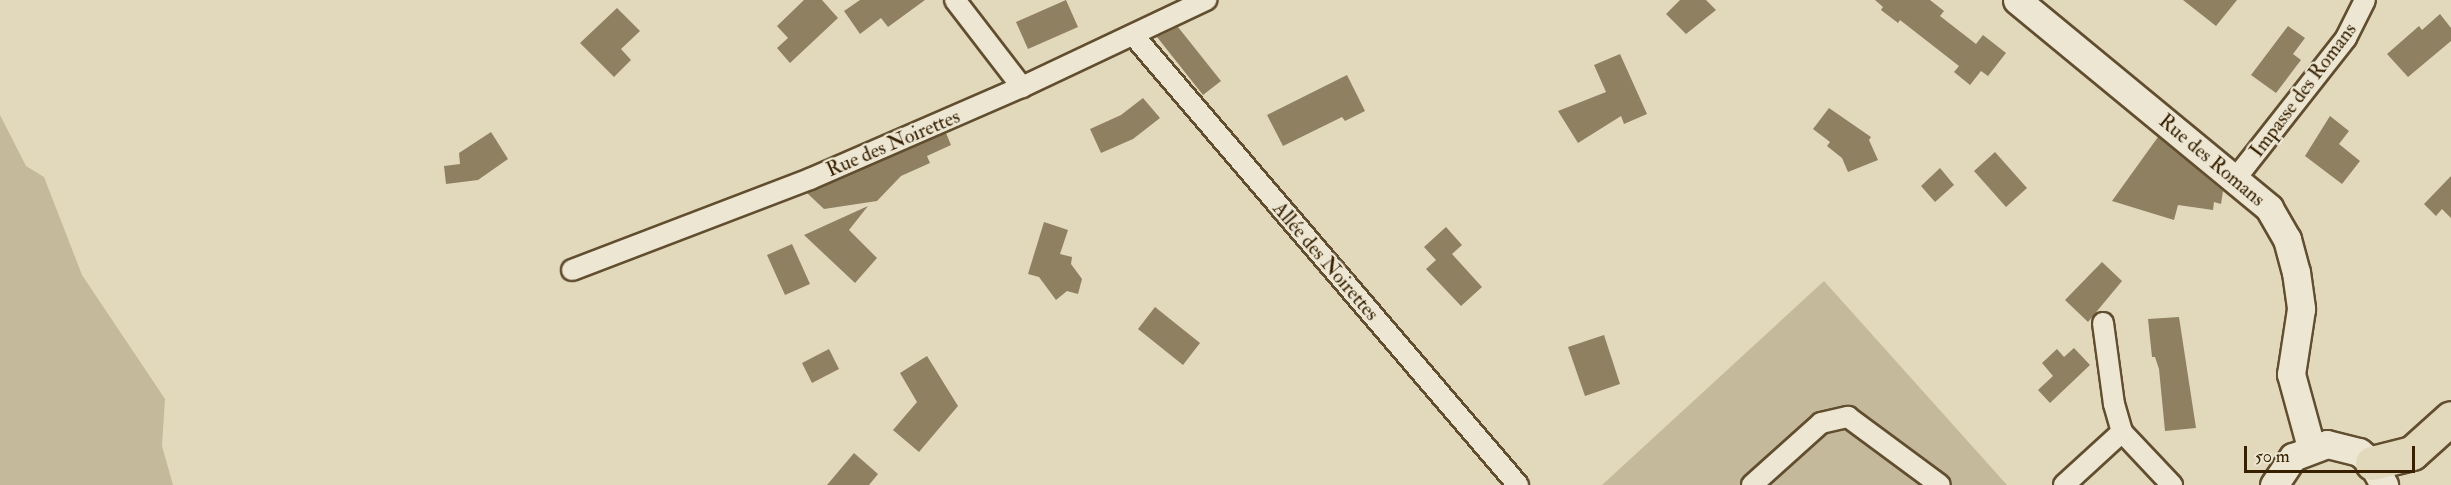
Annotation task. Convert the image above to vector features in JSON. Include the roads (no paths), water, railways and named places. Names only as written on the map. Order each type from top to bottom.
[{"type":"highway","points":[[2378,474],[2412,453],[2451,418]]},
{"type":"street","points":[[955,0],[1022,87]]},
{"type":"street","name":"Rue des Noirettes","points":[[573,270],[810,179],[1022,87],[1206,0]]},
{"type":"street","name":"Rue des Romans","points":[[2017,0],[2236,178],[2269,208],[2287,239],[2301,309],[2291,374],[2311,447]]},
{"type":"street","name":"Impasse des Romans","points":[[2236,178],[2346,38],[2365,0]]},
{"type":"street","name":"Allée des Noirettes","points":[[1134,36],[1518,485]]},
{"type":"street","points":[[2103,323],[2114,404],[2122,432],[2172,485]]},
{"type":"street","points":[[1752,485],[1821,423],[1848,417],[1940,485]]},
{"type":"street","points":[[2064,485],[2122,432]]},
{"type":"street","points":[[2274,485],[2293,457],[2311,447],[2344,446],[2378,474]]}]
